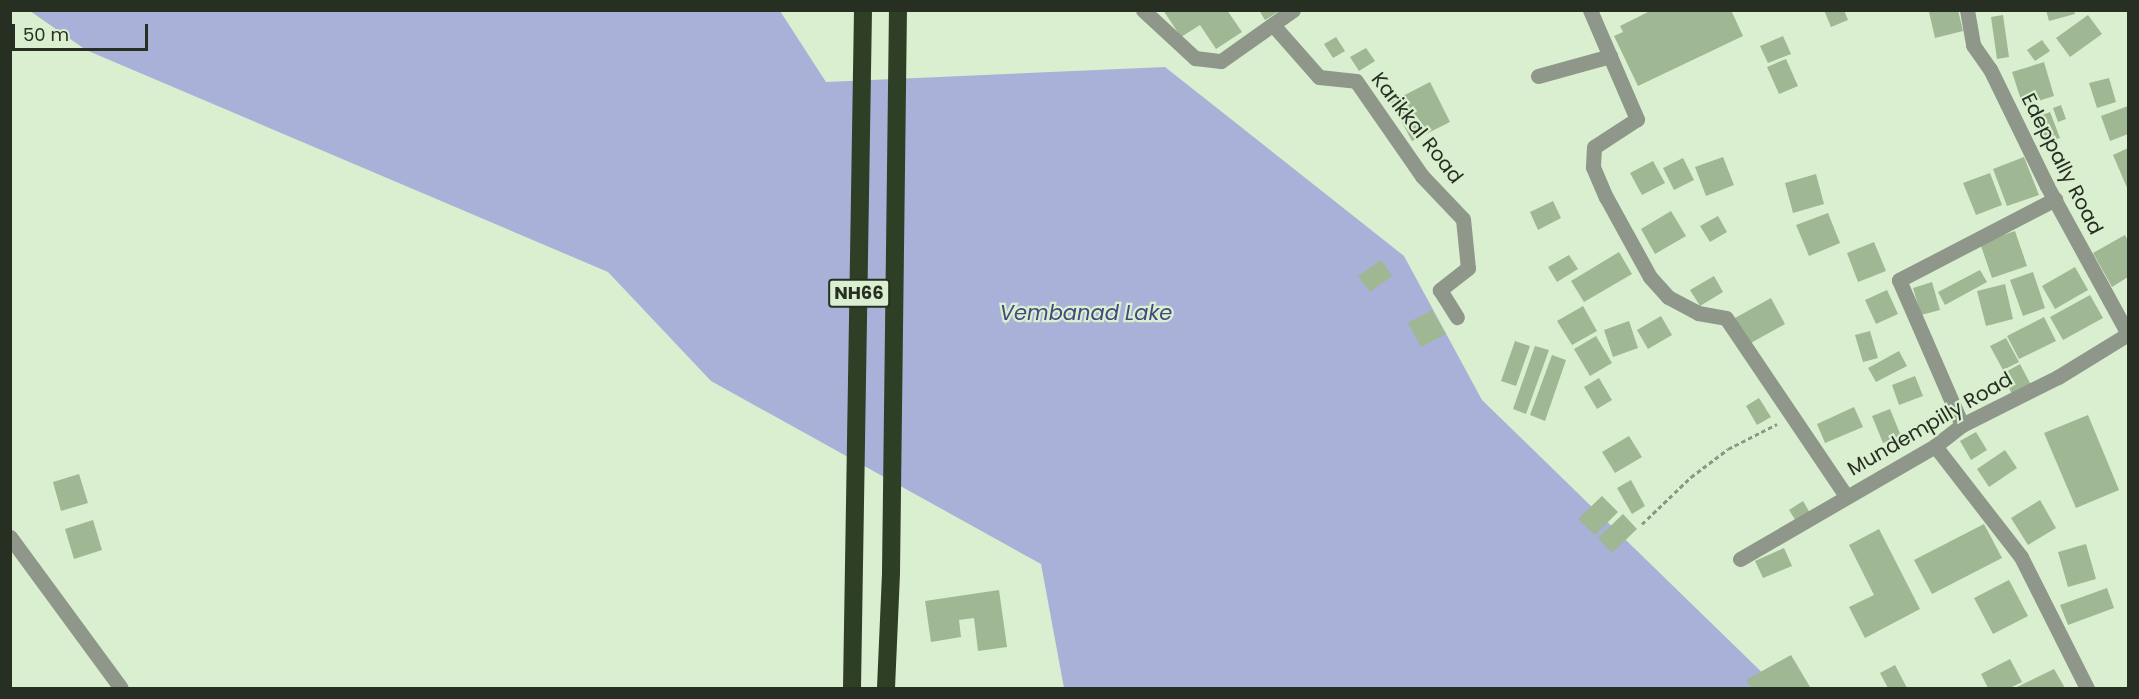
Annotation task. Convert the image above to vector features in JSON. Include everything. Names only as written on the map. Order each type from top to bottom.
[{"type":"highway","name":"NH66","points":[[852,683],[863,10]]},
{"type":"highway","name":"NH66","points":[[886,682],[891,572],[898,10]]},
{"type":"street","points":[[1143,10],[1195,58],[1221,61],[1293,10]]},
{"type":"street","points":[[1590,10],[1637,119],[1594,147],[1593,167],[1606,197],[1650,277],[1668,297],[1698,313],[1726,318],[1846,496]]},
{"type":"street","name":"Edeppally Road","points":[[1966,10],[1973,45],[1990,69],[2055,199],[2128,334]]},
{"type":"street","name":"Karikkal Road","points":[[1273,25],[1319,77],[1356,81],[1422,176],[1463,219],[1468,267],[1440,290],[1457,317]]},
{"type":"street","points":[[1538,76],[1610,56]]},
{"type":"street","points":[[1962,425],[1899,280],[2055,199]]},
{"type":"street","name":"Mundempilly Road","points":[[1740,559],[1935,446],[1962,425],[2058,377],[2128,334]]},
{"type":"street","points":[[1935,446],[2021,557],[2087,688]]},
{"type":"street","points":[[10,537],[121,688]]},
{"type":"path","points":[[1642,524],[1690,477],[1728,449],[1791,417]]},
{"type":"water","name":"Vembanad Lake","points":[[30,11],[780,11],[826,82],[1165,67],[1404,256],[1482,400],[1778,688],[1064,688],[1041,564],[711,381],[608,272],[86,50]]},
{"type":"building","points":[[1163,10],[1227,10],[1242,32],[1216,49],[1200,25],[1181,37]]},
{"type":"building","points":[[1259,10],[1281,10],[1265,20]]},
{"type":"building","points":[[1652,10],[1731,10],[1743,36],[1638,86],[1614,36],[1623,32],[1620,26]]},
{"type":"building","points":[[1824,10],[1844,10],[1848,20],[1831,27]]},
{"type":"building","points":[[1958,10],[1963,31],[1935,38],[1929,12]]},
{"type":"building","points":[[2046,10],[2074,10],[2075,14],[2049,21]]},
{"type":"building","points":[[2003,15],[2009,57],[1997,59],[1991,17]]},
{"type":"building","points":[[2088,15],[2102,34],[2070,57],[2056,38]]},
{"type":"building","points":[[1783,36],[1791,54],[1768,63],[1760,46]]},
{"type":"building","points":[[1336,37],[1345,51],[1333,58],[1324,44]]},
{"type":"building","points":[[2042,40],[2050,51],[2035,61],[2027,50]]},
{"type":"building","points":[[1366,48],[1375,61],[1359,71],[1350,57]]},
{"type":"building","points":[[1786,59],[1798,86],[1779,94],[1767,67]]},
{"type":"building","points":[[2044,62],[2054,96],[2023,106],[2012,72]]},
{"type":"building","points":[[2109,78],[2116,102],[2097,108],[2089,83]]},
{"type":"building","points":[[1430,82],[1450,122],[1412,141],[1391,102]]},
{"type":"building","points":[[2061,105],[2066,119],[2058,122],[2053,108]]},
{"type":"building","points":[[2128,106],[2128,134],[2110,141],[2101,116]]},
{"type":"building","points":[[2050,112],[2060,138],[2045,143],[2035,118]]},
{"type":"building","points":[[2128,148],[2128,190],[2113,155]]},
{"type":"building","points":[[1723,157],[1734,185],[1706,196],[1695,167]]},
{"type":"building","points":[[2024,157],[2039,195],[2007,206],[1993,169]]},
{"type":"building","points":[[1683,158],[1694,180],[1674,190],[1663,168]]},
{"type":"building","points":[[1653,161],[1665,183],[1642,195],[1630,173]]},
{"type":"building","points":[[1990,173],[2002,205],[1976,215],[1963,183]]},
{"type":"building","points":[[1816,174],[1824,204],[1793,213],[1785,183]]},
{"type":"building","points":[[1553,201],[1561,218],[1538,230],[1530,212]]},
{"type":"building","points":[[1671,211],[1686,236],[1655,254],[1641,229]]},
{"type":"building","points":[[1828,213],[1840,243],[1809,256],[1796,225]]},
{"type":"building","points":[[1718,216],[1727,232],[1710,242],[1700,226]]},
{"type":"building","points":[[2015,231],[2027,266],[1992,278],[1980,243]]},
{"type":"building","points":[[2125,235],[2128,241],[2128,277],[2112,287],[2093,253]]},
{"type":"building","points":[[1874,242],[1886,271],[1858,282],[1847,253]]},
{"type":"building","points":[[1619,252],[1632,274],[1584,302],[1571,281]]},
{"type":"building","points":[[1569,255],[1578,269],[1557,282],[1548,267]]},
{"type":"building","points":[[1381,260],[1392,276],[1370,292],[1358,276]]},
{"type":"building","points":[[2075,267],[2088,290],[2055,309],[2042,286]]},
{"type":"building","points":[[1980,270],[1987,282],[1945,305],[1938,292]]},
{"type":"building","points":[[2033,272],[2045,308],[2023,316],[2010,280]]},
{"type":"building","points":[[1714,276],[1723,292],[1700,306],[1690,290]]},
{"type":"building","points":[[1932,282],[1940,310],[1921,315],[1913,288]]},
{"type":"building","points":[[2005,284],[2013,319],[1986,326],[1977,291]]},
{"type":"building","points":[[1887,290],[1898,314],[1876,324],[1865,300]]},
{"type":"building","points":[[2090,295],[2103,318],[2063,340],[2050,317]]},
{"type":"building","points":[[1771,298],[1785,324],[1749,344],[1735,318]]},
{"type":"building","points":[[1583,306],[1597,331],[1572,345],[1557,321]]},
{"type":"building","points":[[1432,310],[1446,334],[1421,347],[1408,323]]},
{"type":"building","points":[[1661,316],[1672,335],[1648,349],[1637,330]]},
{"type":"building","points":[[2044,317],[2056,341],[2019,359],[2007,336]]},
{"type":"building","points":[[1629,321],[1638,348],[1613,357],[1604,330]]},
{"type":"building","points":[[1870,331],[1878,358],[1863,362],[1855,335]]},
{"type":"building","points":[[1596,336],[1612,363],[1590,376],[1574,349]]},
{"type":"building","points":[[2006,338],[2019,362],[2003,370],[1990,346]]},
{"type":"building","points":[[1515,341],[1530,346],[1516,386],[1501,381]]},
{"type":"building","points":[[1535,346],[1549,350],[1526,414],[1513,409]]},
{"type":"building","points":[[1899,351],[1907,366],[1876,382],[1868,368]]},
{"type":"building","points":[[1552,355],[1566,360],[1545,421],[1530,415]]},
{"type":"building","points":[[2020,364],[2032,387],[2013,396],[2002,374]]},
{"type":"building","points":[[1915,376],[1923,396],[1899,405],[1892,385]]},
{"type":"building","points":[[1599,378],[1612,400],[1597,409],[1584,387]]},
{"type":"building","points":[[1759,398],[1771,417],[1757,425],[1746,406]]},
{"type":"building","points":[[1854,407],[1863,427],[1825,443],[1817,424]]},
{"type":"building","points":[[1890,409],[1901,436],[1883,443],[1872,416]]},
{"type":"building","points":[[2088,415],[2119,490],[2076,508],[2044,433]]},
{"type":"building","points":[[1976,432],[1987,450],[1971,460],[1960,441]]},
{"type":"building","points":[[1629,436],[1642,457],[1615,473],[1602,452]]},
{"type":"building","points":[[2005,450],[2017,468],[1989,487],[1977,469]]},
{"type":"building","points":[[79,474],[88,503],[61,511],[53,482]]},
{"type":"building","points":[[1631,480],[1645,506],[1632,514],[1617,488]]},
{"type":"building","points":[[1602,496],[1618,512],[1595,535],[1578,519]]},
{"type":"building","points":[[2040,500],[2056,528],[2028,545],[2011,518]]},
{"type":"building","points":[[1803,501],[1810,513],[1796,521],[1789,510]]},
{"type":"building","points":[[1623,514],[1637,529],[1612,553],[1598,538]]},
{"type":"building","points":[[93,520],[102,550],[74,559],[65,529]]},
{"type":"building","points":[[1984,524],[2002,558],[1932,594],[1914,560]]},
{"type":"building","points":[[1879,529],[1920,609],[1865,638],[1849,607],[1874,595],[1849,545]]},
{"type":"building","points":[[2086,544],[2096,579],[2068,587],[2058,552]]},
{"type":"building","points":[[1784,548],[1792,566],[1763,578],[1755,561]]},
{"type":"building","points":[[2009,580],[2028,616],[1993,634],[1974,598]]},
{"type":"building","points":[[2107,588],[2114,608],[2068,625],[2060,605]]},
{"type":"building","points":[[999,590],[1007,647],[978,651],[974,618],[959,620],[961,637],[931,642],[925,601]]},
{"type":"building","points":[[1791,655],[1810,687],[1751,688],[1746,680]]},
{"type":"building","points":[[2010,659],[2022,682],[2010,688],[1988,688],[1981,674]]},
{"type":"building","points":[[1895,665],[1907,688],[1888,688],[1880,673]]},
{"type":"building","points":[[2054,669],[2065,688],[2015,688]]}]
